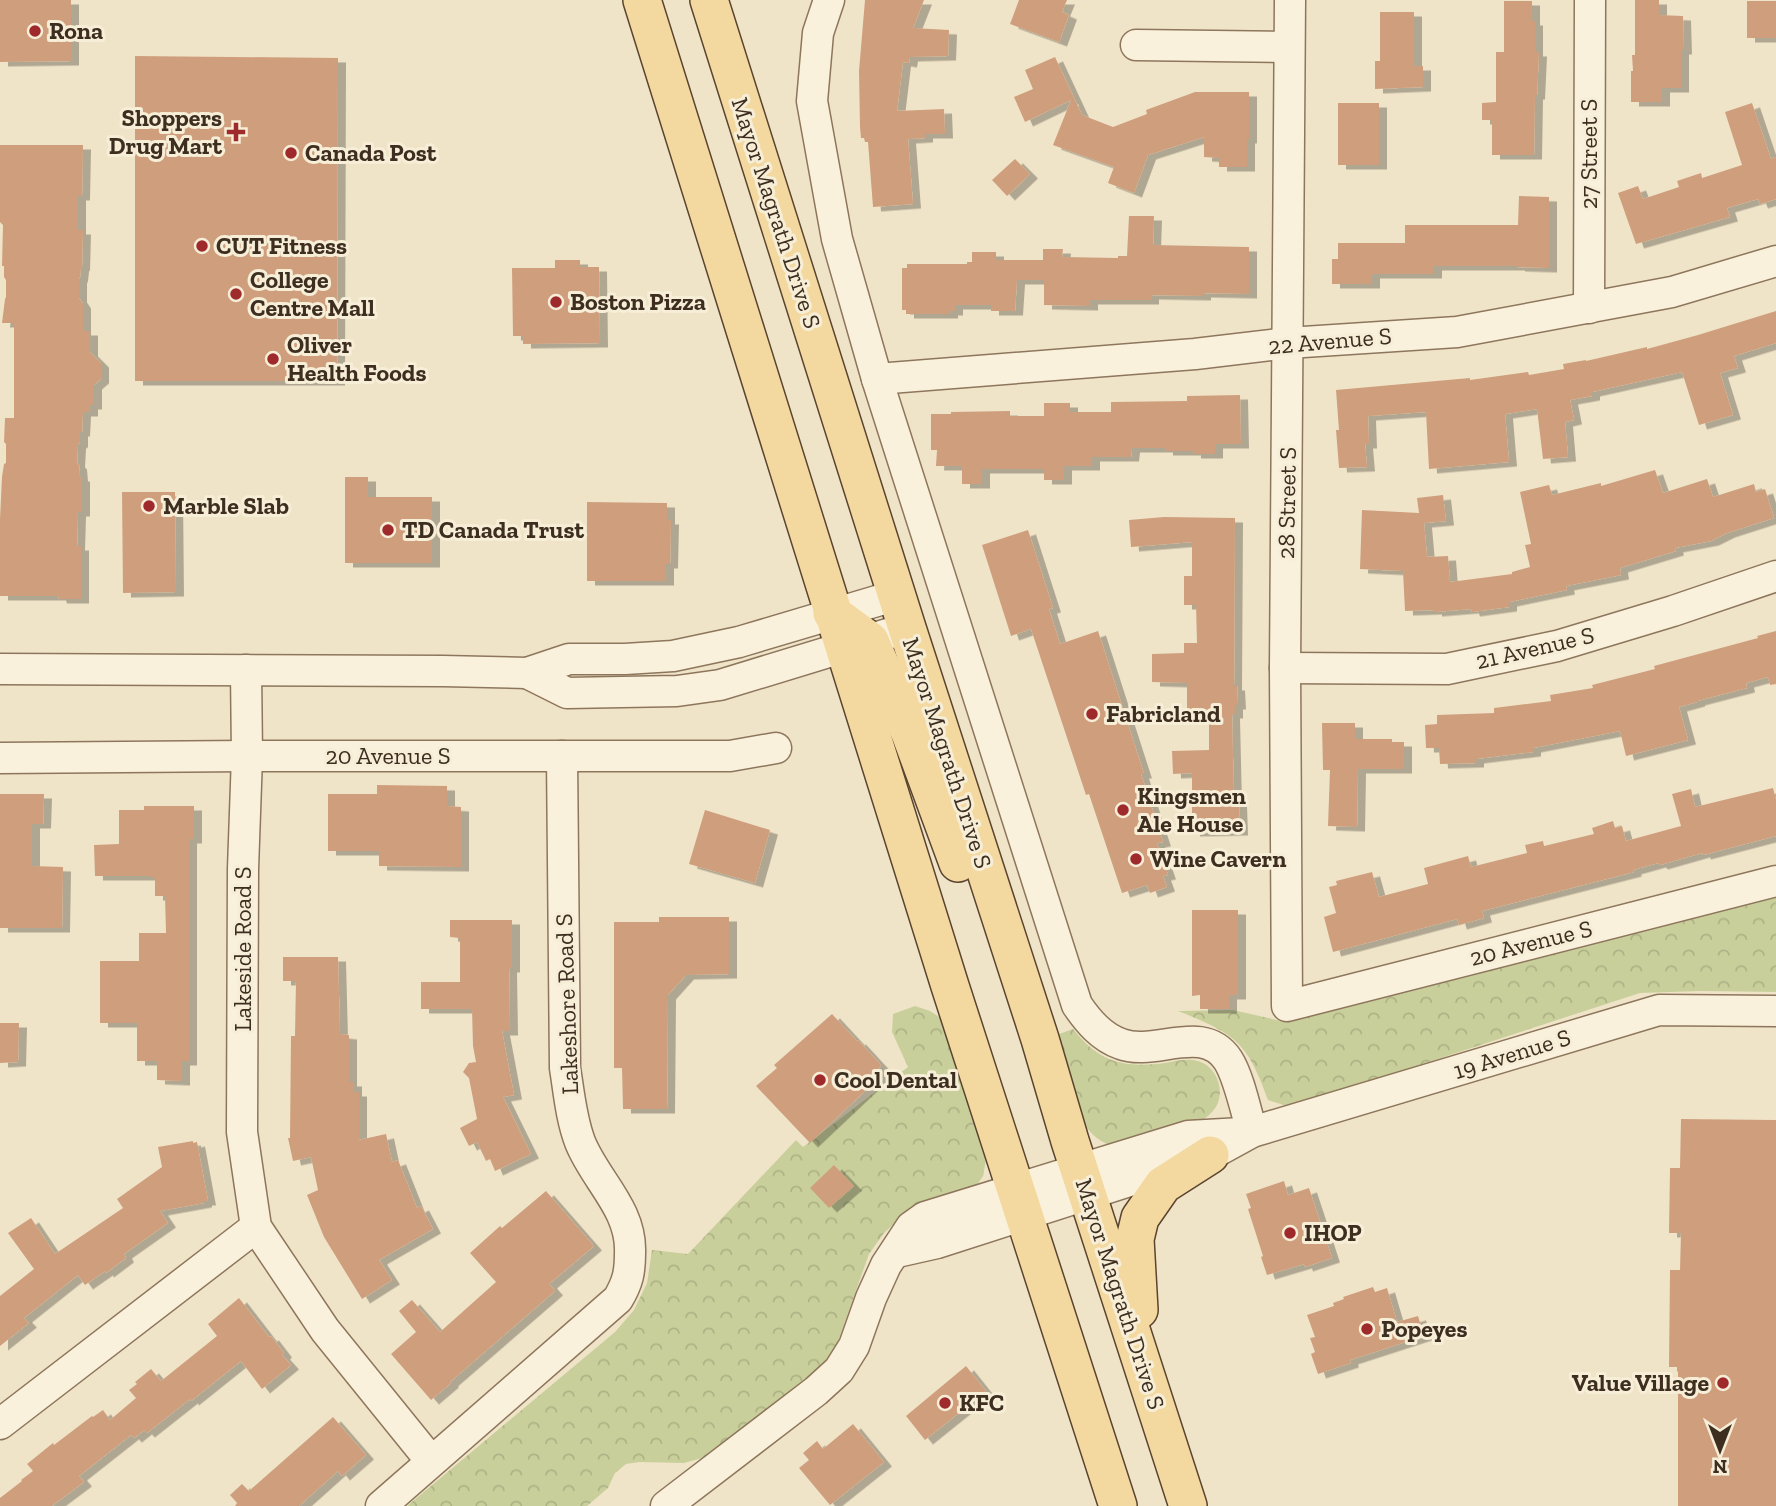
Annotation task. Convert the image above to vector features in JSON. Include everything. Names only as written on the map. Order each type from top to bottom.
[{"type":"main road","points":[[642,0],[832,613],[858,644],[910,733],[986,938],[1029,1004]]},
{"type":"main road","name":"Mayor Magrath Drive S","points":[[709,0],[1029,1004],[1083,1183],[1188,1506]]},
{"type":"main road","points":[[858,644],[950,986],[1118,1506]]},
{"type":"main road","points":[[1142,1360],[1135,1240],[1140,1218],[1163,1185],[1210,1155]]},
{"type":"street","name":"Mayor Magrath Drive S","points":[[829,0],[818,33],[812,101],[837,239],[877,379],[1077,1005],[1089,1022],[1107,1037],[1121,1044],[1139,1048],[1184,1041],[1216,1048],[1228,1060],[1252,1132]]},
{"type":"street","name":"28 Street S","points":[[1287,1006],[1285,668],[1290,0]]},
{"type":"street","name":"27 Street S","points":[[1590,0],[1590,308]]},
{"type":"street","points":[[1136,45],[1289,47]]},
{"type":"street","name":"22 Avenue S","points":[[877,379],[1195,354],[1288,343],[1457,332],[1672,292],[1776,261]]},
{"type":"street","name":"21 Avenue S","points":[[1285,668],[1447,669],[1557,646],[1776,576]]},
{"type":"street","points":[[0,669],[527,673],[569,659],[673,656],[739,642],[832,613],[902,611]]},
{"type":"street","points":[[527,673],[567,693],[639,693],[720,685],[858,644],[902,611]]},
{"type":"street","name":"Lakeside Road S","points":[[246,670],[242,1132],[256,1227],[325,1330],[432,1461]]},
{"type":"street","name":"20 Avenue S","points":[[0,758],[730,756],[776,748]]},
{"type":"street","name":"Lakeshore Road S","points":[[381,1506],[618,1299],[627,1283],[631,1245],[628,1228],[622,1213],[580,1143],[572,1117],[565,1068],[562,756]]},
{"type":"street","name":"20 Avenue S","points":[[1287,1006],[1776,881]]},
{"type":"street","name":"19 Avenue S","points":[[666,1506],[816,1391],[839,1370],[854,1346],[877,1282],[886,1265],[911,1227],[925,1217],[1020,1203],[1083,1183],[1210,1155],[1252,1132],[1659,1010],[1776,1011]]},
{"type":"street","name":"19 Avenue S","points":[[1083,1183],[1188,1136],[1252,1132]]},
{"type":"street","points":[[2,1419],[256,1227]]},
{"type":"green space","points":[[1776,895],[1776,992],[1640,993],[1290,1107],[1268,1100],[1253,1064],[1236,1042],[1213,1026],[1178,1011],[1233,1010],[1286,1022]]},
{"type":"green space","points":[[915,1006],[944,1020],[986,1160],[983,1176],[975,1188],[898,1220],[884,1233],[869,1254],[838,1341],[826,1363],[719,1448],[702,1458],[684,1463],[626,1464],[615,1473],[608,1488],[587,1506],[407,1506],[615,1332],[634,1310],[647,1283],[652,1250],[688,1254],[796,1140],[803,1147],[908,1067],[892,1032],[893,1014]]},
{"type":"green space","points":[[1073,1029],[1093,1049],[1114,1061],[1137,1065],[1190,1060],[1204,1064],[1214,1073],[1219,1085],[1217,1105],[1208,1116],[1196,1123],[1109,1145],[1104,1143],[1083,1122],[1059,1034]]},
{"type":"building","name":"Rona","points":[[0,0],[71,0],[71,61],[0,62]]},
{"type":"building","points":[[865,0],[924,0],[913,28],[949,30],[948,56],[910,57],[909,63],[903,62],[897,111],[944,109],[945,134],[925,134],[925,138],[908,139],[913,204],[873,207],[868,142],[861,138],[860,127],[859,71]]},
{"type":"building","points":[[1019,0],[1067,0],[1062,12],[1069,15],[1059,42],[1010,24]]},
{"type":"building","points":[[1635,0],[1659,0],[1659,15],[1683,16],[1681,88],[1662,88],[1662,102],[1631,102],[1632,55],[1635,55]]},
{"type":"building","points":[[1504,1],[1532,1],[1535,52],[1539,52],[1534,155],[1492,155],[1492,120],[1482,120],[1482,103],[1496,102],[1496,52],[1504,52]]},
{"type":"building","points":[[1747,1],[1776,1],[1776,38],[1747,38]]},
{"type":"building","points":[[1380,12],[1414,12],[1414,66],[1423,66],[1423,87],[1375,89],[1375,61],[1380,61]]},
{"type":"building","points":[[135,56],[338,58],[337,381],[135,381]]},
{"type":"building","points":[[1055,57],[1082,115],[1113,127],[1147,114],[1146,110],[1195,92],[1249,92],[1247,167],[1219,167],[1219,158],[1204,157],[1204,137],[1148,155],[1134,193],[1108,183],[1114,167],[1053,145],[1071,100],[1025,122],[1014,97],[1033,89],[1025,70]]},
{"type":"building","points":[[1338,103],[1379,103],[1379,165],[1338,165]]},
{"type":"building","points":[[1752,103],[1771,159],[1776,157],[1776,199],[1760,204],[1758,199],[1727,208],[1730,217],[1636,244],[1618,193],[1638,186],[1643,199],[1679,187],[1677,181],[1701,173],[1702,178],[1742,165],[1725,112]]},
{"type":"building","points":[[0,145],[83,145],[82,196],[78,196],[78,230],[83,230],[79,298],[83,304],[83,331],[90,331],[90,352],[101,363],[101,379],[94,385],[94,405],[90,405],[90,412],[83,412],[78,444],[77,463],[82,477],[82,512],[78,512],[77,546],[81,546],[81,599],[59,599],[58,596],[0,596],[0,519],[2,477],[6,463],[5,418],[14,418],[14,323],[2,323],[6,280],[2,266],[3,225],[0,222]]},
{"type":"building","points":[[1015,159],[1030,174],[1007,196],[992,180]]},
{"type":"building","points":[[1519,196],[1549,197],[1549,268],[1434,266],[1434,274],[1372,274],[1372,284],[1332,284],[1332,259],[1338,259],[1338,243],[1405,243],[1405,225],[1518,225]]},
{"type":"building","points":[[1129,216],[1154,216],[1153,245],[1249,247],[1249,294],[1151,295],[1151,300],[1090,300],[1090,306],[1044,305],[1044,280],[1017,280],[1015,311],[991,311],[991,305],[955,305],[955,311],[950,311],[950,314],[906,314],[906,310],[902,310],[902,268],[907,268],[907,264],[967,264],[972,262],[972,252],[996,252],[996,260],[1043,260],[1043,249],[1063,249],[1062,257],[1118,258],[1127,256]]},
{"type":"building","name":"Boston Pizza","points":[[555,260],[580,260],[580,267],[599,267],[600,343],[523,344],[523,336],[513,336],[512,268],[555,268]]},
{"type":"building","points":[[1776,311],[1776,343],[1734,356],[1738,368],[1720,373],[1733,415],[1699,425],[1682,372],[1592,392],[1592,396],[1570,400],[1574,420],[1565,422],[1568,457],[1543,459],[1537,409],[1505,414],[1509,462],[1429,469],[1426,412],[1368,416],[1369,444],[1365,444],[1367,467],[1339,468],[1336,390],[1470,380],[1528,372],[1529,375],[1564,369],[1563,364],[1647,349]]},
{"type":"building","points":[[1240,395],[1241,444],[1215,444],[1215,454],[1165,451],[1165,448],[1132,448],[1131,457],[1092,457],[1092,466],[1064,466],[1064,480],[1044,480],[1044,469],[982,469],[982,484],[962,484],[962,466],[936,466],[937,450],[931,450],[931,414],[1010,411],[1010,416],[1044,416],[1044,403],[1070,403],[1070,412],[1111,412],[1111,402],[1187,401],[1187,396]]},
{"type":"building","points":[[1655,470],[1663,493],[1707,479],[1713,497],[1754,484],[1756,492],[1765,489],[1774,518],[1711,541],[1675,548],[1676,551],[1620,568],[1621,575],[1566,586],[1567,590],[1509,602],[1509,607],[1472,612],[1471,609],[1405,611],[1403,571],[1360,569],[1362,510],[1419,513],[1417,498],[1443,495],[1446,521],[1424,523],[1427,557],[1448,556],[1450,582],[1512,574],[1530,567],[1525,545],[1531,544],[1520,492],[1549,485],[1552,495],[1601,483],[1601,486]]},
{"type":"building","name":"TD Canada Trust","points":[[345,477],[368,477],[368,497],[432,497],[432,563],[345,563]]},
{"type":"building","points":[[122,492],[175,492],[176,592],[123,593]]},
{"type":"building","points":[[587,502],[667,503],[667,520],[671,520],[670,564],[666,564],[666,581],[587,581]]},
{"type":"building","points":[[1164,517],[1235,518],[1234,686],[1237,686],[1238,705],[1235,705],[1235,714],[1232,714],[1234,800],[1239,800],[1240,831],[1192,832],[1192,773],[1173,774],[1172,751],[1209,750],[1209,716],[1187,716],[1187,683],[1152,682],[1152,654],[1184,653],[1184,643],[1197,643],[1196,605],[1184,605],[1184,576],[1192,576],[1192,542],[1131,547],[1129,520]]},
{"type":"building","points":[[1028,530],[1053,608],[1049,609],[1060,644],[1098,631],[1163,842],[1157,843],[1168,875],[1163,876],[1167,887],[1150,893],[1147,885],[1122,893],[1031,629],[1011,636],[982,545]]},
{"type":"building","points":[[1776,631],[1776,684],[1770,685],[1768,677],[1746,683],[1747,688],[1679,707],[1688,740],[1626,756],[1620,731],[1533,748],[1533,752],[1476,759],[1476,763],[1440,764],[1439,748],[1426,748],[1425,725],[1437,724],[1437,715],[1494,713],[1494,708],[1551,701],[1550,695],[1593,688],[1592,685],[1655,669],[1654,666]]},
{"type":"building","points":[[1322,723],[1355,723],[1355,739],[1392,739],[1392,742],[1404,742],[1404,769],[1358,769],[1357,827],[1328,826],[1330,770],[1323,770]]},
{"type":"building","points":[[377,785],[447,786],[447,806],[461,807],[461,867],[379,866],[379,851],[328,851],[328,794],[377,794]]},
{"type":"building","points":[[1773,788],[1776,800],[1776,836],[1660,865],[1658,863],[1633,870],[1634,872],[1482,911],[1484,918],[1459,925],[1457,919],[1333,952],[1324,917],[1336,913],[1329,887],[1337,885],[1336,881],[1372,872],[1379,897],[1428,884],[1424,868],[1468,856],[1471,867],[1527,853],[1525,845],[1543,841],[1544,846],[1594,834],[1592,828],[1613,821],[1615,828],[1622,826],[1626,841],[1681,826],[1672,794],[1691,789],[1695,807]]},
{"type":"building","points":[[0,794],[44,794],[43,824],[32,824],[32,866],[63,867],[62,928],[0,928]]},
{"type":"building","points":[[144,806],[194,806],[194,839],[189,839],[189,1061],[182,1061],[182,1081],[157,1080],[157,1061],[137,1061],[137,1023],[100,1023],[100,961],[139,961],[139,933],[166,933],[165,896],[155,896],[155,878],[95,876],[94,845],[119,844],[119,810],[144,810]]},
{"type":"building","points":[[705,810],[770,830],[755,883],[689,864]]},
{"type":"building","points":[[1192,910],[1238,910],[1238,995],[1229,995],[1229,1009],[1200,1009],[1200,995],[1192,996]]},
{"type":"building","points":[[659,917],[729,917],[729,974],[686,975],[668,995],[667,1109],[623,1109],[622,1068],[614,1068],[614,922],[659,922]]},
{"type":"building","points":[[450,920],[512,920],[512,968],[509,968],[510,1031],[502,1031],[514,1095],[503,1097],[531,1154],[495,1171],[490,1159],[486,1161],[477,1142],[469,1146],[460,1128],[477,1119],[469,1078],[463,1072],[469,1063],[476,1062],[472,1009],[421,1009],[421,982],[460,982],[460,938],[450,937]]},
{"type":"building","points":[[283,957],[338,957],[340,1034],[349,1035],[349,1082],[354,1082],[354,1092],[359,1092],[359,1140],[386,1134],[392,1162],[398,1160],[417,1208],[421,1206],[433,1229],[379,1260],[392,1280],[362,1299],[324,1237],[307,1195],[318,1190],[311,1157],[293,1161],[288,1138],[291,1036],[295,1036],[296,981],[283,981]]},
{"type":"building","name":"Cool Dental","points":[[832,1014],[881,1065],[878,1069],[883,1074],[810,1143],[756,1086],[777,1068],[774,1065]]},
{"type":"building","points":[[0,1023],[19,1023],[18,1062],[0,1063]]},
{"type":"building","points":[[1681,1119],[1776,1120],[1776,1506],[1678,1506],[1678,1367],[1669,1367],[1670,1270],[1680,1270],[1681,1233],[1669,1233],[1670,1168],[1680,1168]]},
{"type":"building","points":[[197,1142],[208,1201],[160,1211],[168,1223],[124,1254],[126,1258],[106,1273],[105,1271],[85,1285],[78,1275],[24,1318],[29,1323],[0,1346],[0,1296],[34,1269],[8,1233],[31,1218],[55,1254],[123,1208],[117,1199],[162,1167],[158,1147]]},
{"type":"building","points":[[834,1165],[854,1186],[829,1208],[810,1188]]},
{"type":"building","name":"IHOP","points":[[1284,1181],[1288,1195],[1309,1188],[1332,1258],[1267,1275],[1246,1194]]},
{"type":"building","points":[[546,1191],[594,1246],[549,1284],[555,1291],[431,1400],[391,1354],[416,1332],[399,1311],[412,1300],[440,1332],[496,1282],[470,1253]]},
{"type":"building","name":"Popeyes","points":[[1373,1287],[1375,1292],[1387,1288],[1397,1322],[1418,1316],[1424,1336],[1350,1360],[1351,1363],[1318,1374],[1311,1354],[1315,1352],[1310,1338],[1315,1337],[1307,1315],[1334,1306],[1333,1303],[1344,1299],[1343,1297]]},
{"type":"building","points":[[239,1298],[291,1365],[262,1389],[241,1361],[147,1433],[144,1430],[134,1438],[131,1435],[79,1476],[84,1482],[52,1506],[0,1506],[0,1498],[33,1471],[27,1464],[53,1443],[54,1445],[103,1410],[110,1420],[136,1398],[129,1390],[151,1369],[161,1381],[217,1336],[208,1324]]},
{"type":"building","name":"KFC","points":[[966,1366],[986,1391],[925,1440],[906,1416]]},
{"type":"building","points":[[333,1417],[366,1455],[342,1476],[338,1471],[299,1506],[235,1506],[237,1503],[230,1495],[242,1484],[249,1491]]},
{"type":"building","points":[[853,1424],[884,1462],[830,1505],[799,1468],[809,1460],[803,1453],[817,1441],[823,1449]]},
{"type":"place","name":"Rona","points":[[35,31]]},
{"type":"place","name":"Shoppers Drug Mart","points":[[236,132]]},
{"type":"place","name":"Canada Post","points":[[291,153]]},
{"type":"place","name":"CUT Fitness","points":[[202,246]]},
{"type":"place","name":"College Centre Mall","points":[[236,294]]},
{"type":"place","name":"Boston Pizza","points":[[556,302]]},
{"type":"place","name":"Oliver Health Foods","points":[[273,359]]},
{"type":"place","name":"Marble Slab","points":[[149,506]]},
{"type":"place","name":"TD Canada Trust","points":[[388,530]]},
{"type":"place","name":"Fabricland","points":[[1092,714]]},
{"type":"place","name":"Kingsmen Ale House","points":[[1123,810]]},
{"type":"place","name":"Wine Cavern","points":[[1136,859]]},
{"type":"place","name":"Cool Dental","points":[[820,1080]]},
{"type":"place","name":"IHOP","points":[[1290,1233]]},
{"type":"place","name":"Popeyes","points":[[1367,1329]]},
{"type":"place","name":"Value Village","points":[[1723,1383]]},
{"type":"place","name":"KFC","points":[[945,1403]]}]
